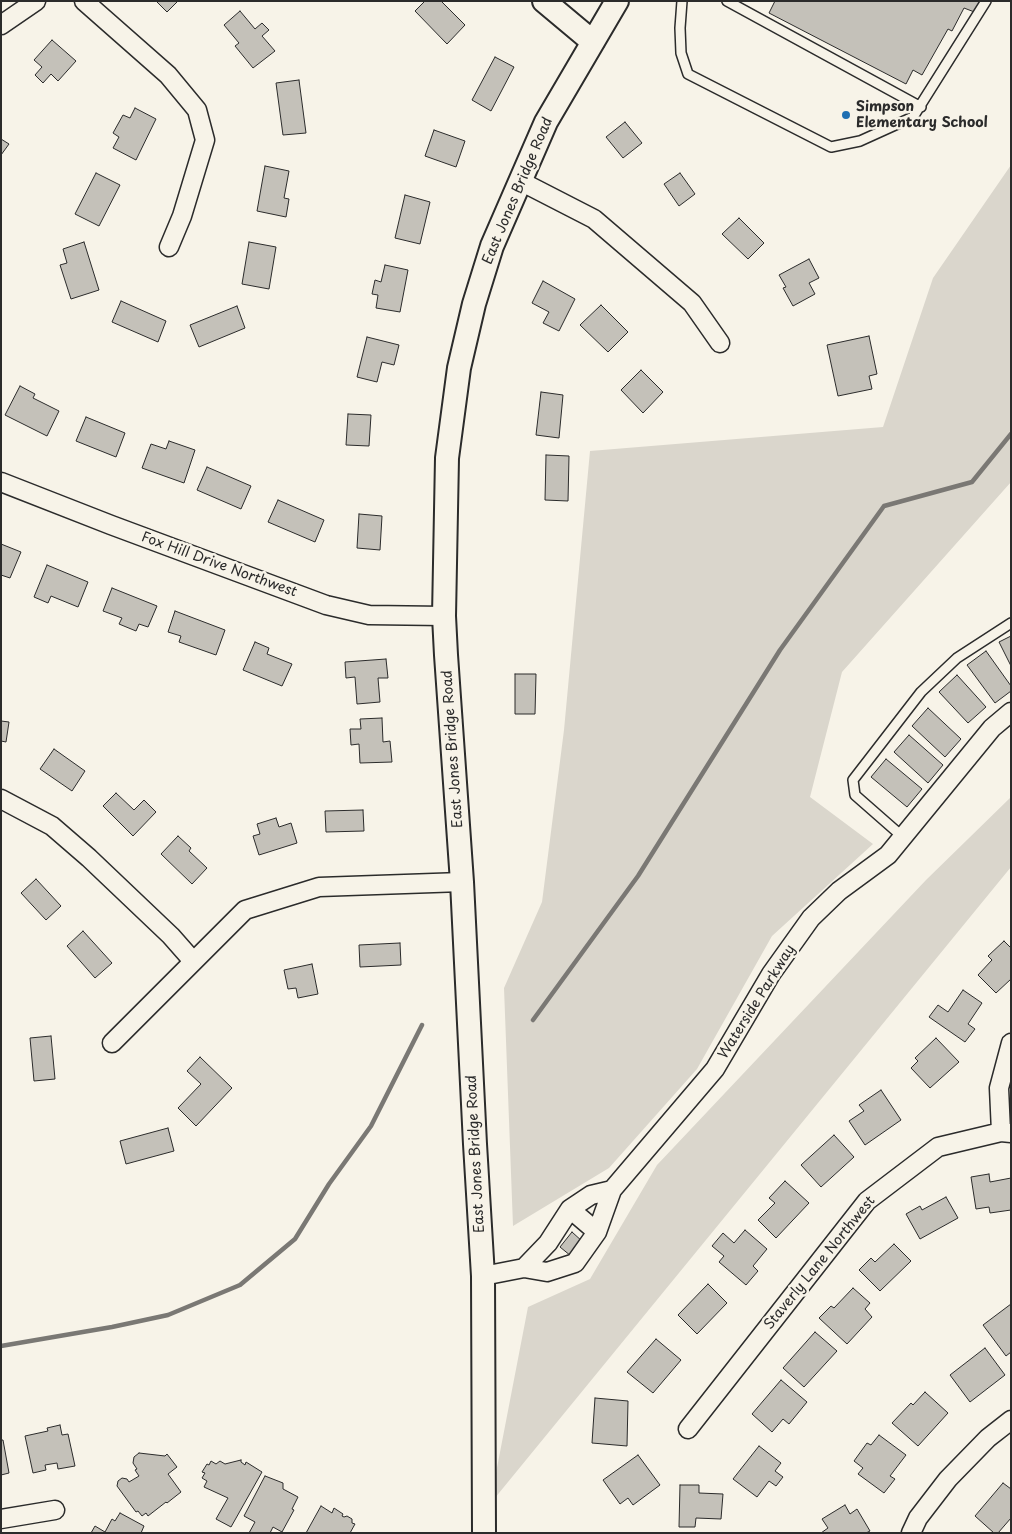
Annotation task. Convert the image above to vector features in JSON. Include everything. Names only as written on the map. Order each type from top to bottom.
[{"type":"street","points":[[1,25],[36,1]]},
{"type":"street","points":[[84,1],[168,75],[197,110],[205,140],[182,216],[168,247]]},
{"type":"street","points":[[544,1],[593,42]]},
{"type":"street","name":"East Jones Bridge Road","points":[[484,1533],[483,1276],[462,882],[444,616],[447,458],[459,368],[474,304],[492,246],[546,122],[617,1]]},
{"type":"street","points":[[520,181],[594,219],[692,303],[720,343]]},
{"type":"street","name":"Fox Hill Drive Northwest","points":[[1,482],[326,605],[369,615],[444,616]]},
{"type":"street","name":"Waterside Parkway","points":[[483,1276],[524,1268],[547,1272],[574,1263],[597,1232],[612,1190],[715,1069],[771,974],[811,918],[839,891],[888,856],[992,728],[1011,712]]},
{"type":"street","points":[[1,799],[52,826],[67,838],[164,929],[193,960]]},
{"type":"street","points":[[112,1044],[193,960],[245,910],[319,887],[462,882]]},
{"type":"street","points":[[1006,1132],[999,1088],[1011,1043]]},
{"type":"street","name":"Staverly Lane Northwest","points":[[688,1429],[867,1201],[938,1147],[1006,1132]]},
{"type":"street","points":[[524,1268],[548,1243],[570,1209],[591,1195],[612,1190]]},
{"type":"street","points":[[570,1209],[597,1232]]},
{"type":"street","points":[[911,1533],[918,1518],[948,1479],[988,1438],[1011,1420]]},
{"type":"street","points":[[1,1518],[55,1510]]},
{"type":"lane","points":[[682,1],[680,53],[688,74],[831,147],[860,141],[913,117],[986,1]]},
{"type":"lane","points":[[727,1],[921,107]]},
{"type":"lane","points":[[904,838],[855,795],[853,780],[921,692],[957,658],[1011,623]]},
{"type":"shaded area","points":[[1011,165],[1011,482],[842,672],[810,797],[873,844],[772,936],[697,1069],[609,1168],[513,1226],[504,988],[542,902],[564,730],[590,451],[883,427],[933,278]]},
{"type":"shaded area","points":[[1011,797],[1011,867],[490,1504],[528,1307],[590,1279],[657,1165],[926,880]]},
{"type":"building","points":[[156,1],[178,1],[167,12]]},
{"type":"building","points":[[425,1],[441,1],[465,25],[447,44],[415,11]]},
{"type":"building","points":[[775,1],[984,1],[977,13],[964,8],[952,31],[948,29],[922,75],[913,70],[906,84],[769,13]]},
{"type":"building","points":[[240,11],[255,29],[262,23],[269,30],[262,36],[275,51],[253,68],[235,46],[239,43],[224,25]]},
{"type":"building","points":[[52,40],[76,61],[58,81],[51,74],[43,83],[35,75],[42,67],[34,60]]},
{"type":"building","points":[[495,57],[514,67],[491,111],[472,100]]},
{"type":"building","points":[[299,80],[306,133],[283,135],[276,83]]},
{"type":"building","points":[[135,108],[156,119],[136,160],[113,148],[119,137],[113,133],[123,115],[130,118]]},
{"type":"building","points":[[625,122],[642,143],[623,158],[606,137]]},
{"type":"building","points":[[434,130],[465,141],[456,167],[425,156]]},
{"type":"building","points":[[1,139],[9,144],[1,155]]},
{"type":"building","points":[[265,166],[289,171],[284,198],[289,199],[286,217],[257,211]]},
{"type":"building","points":[[96,173],[120,185],[99,226],[75,214]]},
{"type":"building","points":[[680,173],[695,194],[679,206],[664,184]]},
{"type":"building","points":[[405,195],[430,202],[420,244],[395,238]]},
{"type":"building","points":[[739,218],[764,243],[748,259],[722,234]]},
{"type":"building","points":[[84,242],[99,290],[71,299],[60,265],[67,263],[63,249]]},
{"type":"building","points":[[249,242],[276,247],[269,289],[242,284]]},
{"type":"building","points":[[809,259],[819,278],[809,283],[815,294],[793,306],[783,288],[786,287],[779,275]]},
{"type":"building","points":[[385,265],[408,270],[400,312],[376,308],[378,295],[372,294],[375,280],[381,282]]},
{"type":"building","points":[[543,281],[575,299],[559,331],[543,323],[549,312],[532,303]]},
{"type":"building","points":[[121,301],[166,321],[158,342],[112,322]]},
{"type":"building","points":[[601,305],[628,332],[608,352],[580,325]]},
{"type":"building","points":[[237,306],[245,328],[199,347],[190,325]]},
{"type":"building","points":[[869,336],[877,374],[869,376],[872,389],[838,396],[827,345]]},
{"type":"building","points":[[367,337],[399,345],[394,365],[382,362],[377,382],[357,377]]},
{"type":"building","points":[[641,370],[663,392],[643,413],[621,390]]},
{"type":"building","points":[[20,386],[35,394],[33,398],[59,411],[47,436],[5,415]]},
{"type":"building","points":[[541,392],[563,395],[559,438],[536,435]]},
{"type":"building","points":[[348,414],[371,415],[369,446],[346,445]]},
{"type":"building","points":[[86,417],[125,433],[116,457],[76,441]]},
{"type":"building","points":[[169,441],[195,450],[184,483],[142,468],[151,444],[166,449]]},
{"type":"building","points":[[546,455],[569,456],[568,501],[545,500]]},
{"type":"building","points":[[207,467],[251,486],[241,509],[197,490]]},
{"type":"building","points":[[278,500],[324,520],[315,542],[268,522]]},
{"type":"building","points":[[359,514],[382,516],[380,550],[357,548]]},
{"type":"building","points":[[1,544],[21,552],[10,578],[1,575]]},
{"type":"building","points":[[47,565],[88,582],[78,607],[51,596],[48,603],[34,597]]},
{"type":"building","points":[[112,588],[157,606],[148,627],[139,624],[136,631],[119,624],[122,618],[103,611]]},
{"type":"building","points":[[175,611],[225,630],[216,655],[179,642],[181,636],[168,632]]},
{"type":"building","points":[[1011,636],[1011,666],[999,642]]},
{"type":"building","points":[[255,642],[269,648],[267,654],[292,664],[282,686],[243,670]]},
{"type":"building","points":[[986,651],[1011,686],[1011,691],[995,703],[967,665]]},
{"type":"building","points":[[386,659],[388,678],[378,678],[380,702],[357,704],[355,677],[346,678],[345,662]]},
{"type":"building","points":[[515,674],[536,674],[535,714],[515,714]]},
{"type":"building","points":[[957,675],[986,707],[968,723],[939,692]]},
{"type":"building","points":[[928,708],[961,739],[945,757],[912,726]]},
{"type":"building","points":[[382,718],[383,742],[390,741],[392,762],[360,763],[359,744],[351,745],[350,729],[361,729],[360,719]]},
{"type":"building","points":[[1,721],[9,722],[6,742],[1,741]]},
{"type":"building","points":[[909,735],[943,765],[928,783],[894,752]]},
{"type":"building","points":[[54,749],[85,771],[72,791],[40,769]]},
{"type":"building","points":[[886,759],[922,789],[907,807],[871,777]]},
{"type":"building","points":[[116,793],[134,810],[144,800],[156,812],[133,836],[103,806]]},
{"type":"building","points":[[363,810],[364,831],[326,832],[325,811]]},
{"type":"building","points":[[276,818],[279,827],[291,823],[297,843],[259,855],[253,836],[260,834],[257,824]]},
{"type":"building","points":[[178,836],[191,848],[189,851],[207,868],[192,884],[161,854]]},
{"type":"building","points":[[36,879],[61,906],[46,920],[21,893]]},
{"type":"building","points":[[83,931],[112,963],[95,978],[67,946]]},
{"type":"building","points":[[1004,941],[1011,948],[1011,979],[996,993],[978,975],[992,960],[988,956]]},
{"type":"building","points":[[400,943],[401,965],[360,967],[359,945]]},
{"type":"building","points":[[312,964],[318,994],[298,998],[296,988],[288,989],[284,970]]},
{"type":"building","points":[[963,990],[982,1003],[968,1024],[975,1029],[965,1042],[929,1017],[938,1005],[948,1012]]},
{"type":"building","points":[[51,1036],[55,1079],[34,1081],[30,1038]]},
{"type":"building","points":[[936,1038],[959,1062],[930,1088],[911,1068],[918,1061],[915,1058]]},
{"type":"building","points":[[200,1057],[232,1088],[196,1126],[178,1108],[201,1084],[187,1071]]},
{"type":"building","points":[[881,1090],[901,1120],[865,1145],[849,1121],[864,1111],[859,1105]]},
{"type":"building","points":[[168,1128],[174,1151],[126,1164],[120,1141]]},
{"type":"building","points":[[834,1135],[854,1157],[821,1187],[801,1165]]},
{"type":"building","points":[[989,1174],[990,1182],[1011,1178],[1011,1210],[990,1213],[989,1207],[976,1209],[971,1177]]},
{"type":"building","points":[[785,1181],[809,1203],[776,1238],[758,1220],[775,1203],[769,1198]]},
{"type":"building","points":[[946,1197],[958,1218],[920,1239],[906,1214],[920,1206],[922,1210]]},
{"type":"building","points":[[745,1230],[767,1249],[753,1266],[758,1271],[746,1285],[719,1262],[724,1256],[712,1246],[723,1233],[734,1243]]},
{"type":"building","points":[[572,1232],[583,1242],[571,1256],[560,1247]]},
{"type":"building","points":[[894,1244],[911,1261],[880,1291],[859,1270],[871,1258],[875,1262]]},
{"type":"building","points":[[708,1284],[727,1303],[697,1334],[678,1315]]},
{"type":"building","points":[[853,1288],[870,1303],[865,1309],[872,1317],[847,1344],[819,1318],[831,1306],[834,1308]]},
{"type":"building","points":[[1011,1304],[1011,1352],[1006,1356],[983,1325]]},
{"type":"building","points":[[815,1332],[837,1351],[804,1387],[783,1368]]},
{"type":"building","points":[[656,1339],[681,1360],[653,1393],[627,1372]]},
{"type":"building","points":[[985,1348],[1005,1375],[970,1402],[950,1375]]},
{"type":"building","points":[[781,1380],[807,1402],[789,1424],[783,1419],[772,1432],[752,1414]]},
{"type":"building","points":[[925,1392],[948,1413],[918,1446],[892,1423],[911,1403],[913,1405]]},
{"type":"building","points":[[595,1398],[628,1401],[627,1446],[592,1443]]},
{"type":"building","points":[[60,1425],[62,1435],[68,1434],[75,1466],[58,1469],[57,1463],[45,1465],[46,1470],[33,1473],[25,1436],[48,1431],[47,1428]]},
{"type":"building","points":[[879,1435],[906,1455],[890,1476],[895,1479],[884,1493],[858,1474],[863,1468],[854,1461],[867,1443],[871,1445]]},
{"type":"building","points":[[1,1440],[3,1440],[9,1473],[1,1475]]},
{"type":"building","points":[[759,1446],[781,1463],[775,1471],[783,1477],[776,1486],[769,1481],[757,1497],[733,1479]]},
{"type":"building","points":[[139,1453],[165,1456],[167,1454],[177,1467],[168,1474],[181,1492],[148,1516],[146,1513],[142,1516],[138,1511],[136,1512],[117,1486],[118,1481],[122,1478],[127,1479],[129,1482],[139,1476],[133,1463],[134,1457]]},
{"type":"building","points":[[638,1455],[660,1485],[633,1505],[628,1498],[620,1504],[603,1480]]},
{"type":"building","points":[[241,1460],[245,1465],[246,1462],[262,1472],[231,1527],[216,1519],[228,1498],[204,1487],[207,1481],[202,1478],[205,1473],[202,1472],[211,1461],[216,1464],[220,1461],[225,1464]]},
{"type":"building","points":[[265,1476],[283,1483],[283,1489],[298,1497],[292,1509],[294,1510],[282,1532],[273,1527],[270,1533],[249,1533],[255,1522],[244,1516]]},
{"type":"building","points":[[1003,1483],[1011,1489],[1011,1518],[998,1533],[994,1533],[975,1516]]},
{"type":"building","points":[[680,1485],[699,1485],[699,1493],[723,1494],[721,1519],[696,1518],[695,1527],[679,1527]]},
{"type":"building","points":[[845,1505],[850,1514],[857,1509],[870,1531],[866,1533],[821,1533],[828,1528],[822,1519]]},
{"type":"building","points":[[321,1506],[332,1513],[334,1508],[343,1514],[342,1516],[352,1519],[352,1523],[355,1524],[350,1533],[306,1533]]},
{"type":"building","points":[[120,1513],[144,1526],[141,1533],[91,1533],[95,1526],[105,1532],[112,1519],[115,1521]]},
{"type":"waterway","points":[[533,1020],[638,876],[780,650],[884,506],[972,482],[1011,434]]},
{"type":"waterway","points":[[1,1346],[112,1327],[168,1315],[240,1285],[295,1239],[329,1184],[371,1126],[422,1025]]},
{"type":"place","name":"Simpson Elementary School","points":[[846,115]]}]
